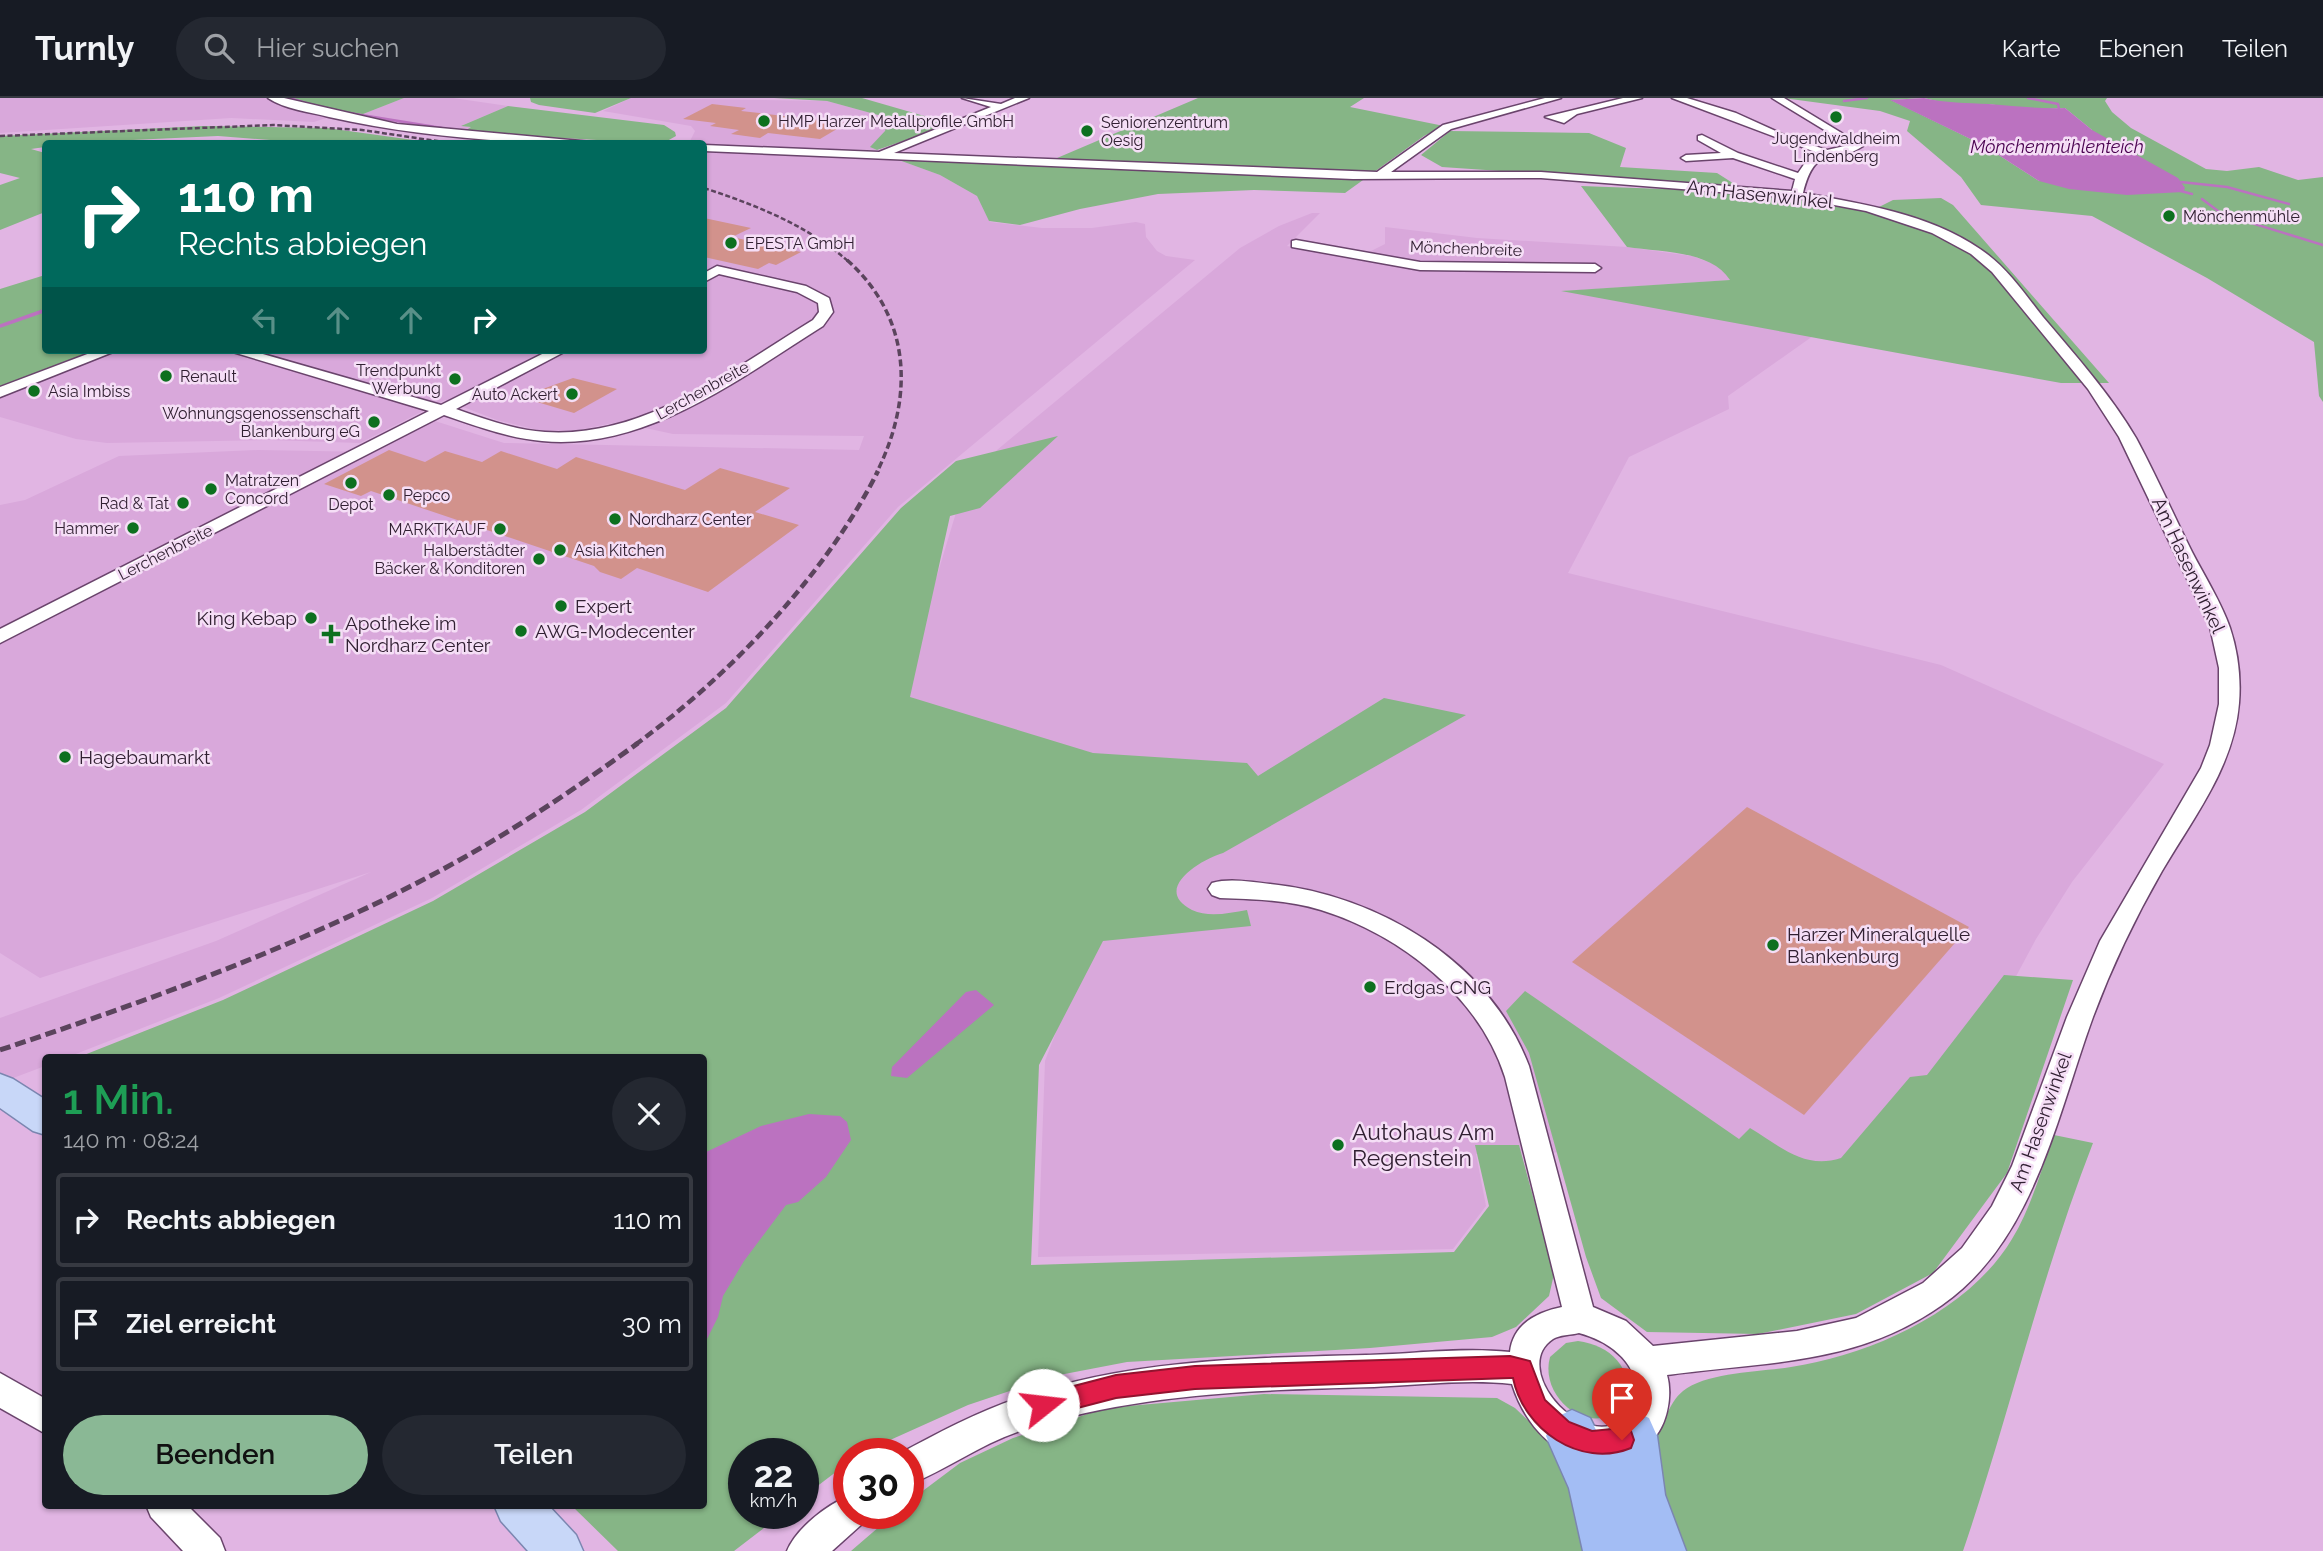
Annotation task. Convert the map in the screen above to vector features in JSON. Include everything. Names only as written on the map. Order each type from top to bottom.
[{"type":"highway","points":[[1631,1436],[1630,1458],[1637,1494],[1658,1551]]},
{"type":"highway","points":[[1572,1437],[1595,1485],[1610,1551]]},
{"type":"main road","points":[[1,1089],[42,1117]]},
{"type":"main road","points":[[521,1509],[560,1551]]},
{"type":"street","points":[[274,98],[331,114],[403,126],[548,140]]},
{"type":"street","points":[[967,98],[1002,107]]},
{"type":"street","points":[[881,155],[1024,98]]},
{"type":"street","points":[[1379,176],[1435,134],[1454,124],[1556,98]]},
{"type":"street","points":[[1573,113],[1637,98]]},
{"type":"street","points":[[1677,98],[1732,115],[1787,140],[1823,152],[1857,146],[1777,98]]},
{"type":"street","points":[[1702,138],[1798,186],[1808,165],[1823,152]]},
{"type":"street","name":"Am Hasenwinkel","points":[[707,148],[1379,176],[1527,174],[1798,186],[1936,230],[1966,245],[1997,269],[2062,348],[2118,421],[2220,627],[2229,668],[2227,724],[2212,768],[2146,875],[2105,957],[2072,1033],[2018,1188],[2005,1216],[1980,1252],[1958,1274],[1910,1309],[1855,1333],[1788,1350],[1646,1363]]},
{"type":"street","points":[[1686,158],[1734,155]]},
{"type":"street","points":[[1406,157],[1408,164],[1420,169],[1453,174]]},
{"type":"street","name":"Mönchenbreite","points":[[1296,244],[1420,266],[1595,268]]},
{"type":"street","name":"Lerchenbreite","points":[[247,354],[508,430],[537,435],[575,435],[630,425],[673,409],[818,323],[826,312],[824,301],[812,293],[708,272]]},
{"type":"street","points":[[0,392],[100,354]]},
{"type":"street","name":"Lerchenbreite","points":[[0,637],[553,354]]},
{"type":"street","points":[[1220,889],[1268,891],[1330,904],[1361,917],[1413,946],[1476,999],[1505,1042],[1521,1080],[1574,1284],[1579,1318]]},
{"type":"street","points":[[1579,1318],[1605,1325],[1621,1335],[1646,1363],[1652,1382],[1653,1400],[1649,1417],[1631,1436],[1603,1443],[1572,1437],[1552,1424],[1536,1408],[1526,1389],[1522,1369],[1524,1353],[1535,1333],[1555,1321],[1579,1318]]},
{"type":"street","points":[[924,1460],[993,1424],[1043,1405],[1116,1387],[1195,1377],[1522,1369]]},
{"type":"street","points":[[0,1389],[42,1415]]},
{"type":"street","points":[[167,1509],[207,1551]]},
{"type":"street","points":[[805,1551],[833,1527]]},
{"type":"shaded area","points":[[0,98],[264,98],[329,117],[314,122],[231,118],[0,133]]},
{"type":"shaded area","points":[[404,98],[453,98],[508,106],[463,125],[473,127],[463,132],[358,116]]},
{"type":"shaded area","points":[[631,98],[827,101],[889,118],[885,131],[871,147],[877,150],[707,146],[707,140],[690,140],[695,131],[691,126],[603,111]]},
{"type":"shaded area","points":[[707,151],[896,159],[940,175],[977,196],[990,222],[1042,228],[1092,228],[1136,222],[1145,224],[1146,237],[1157,251],[1166,256],[1195,260],[898,507],[726,703],[581,810],[432,898],[219,998],[76,1054],[42,1054],[42,1067],[0,1083],[0,1018],[216,941],[371,872],[40,978],[0,953],[0,505],[25,500],[119,456],[258,450],[372,452],[435,421],[504,443],[859,450],[864,436],[673,434],[618,422],[578,430],[542,431],[497,420],[445,400],[360,443],[269,440],[107,443],[76,439],[0,417],[0,397],[109,354],[707,354]]},
{"type":"shaded area","points":[[1312,213],[1320,213],[1287,246],[1357,258],[1385,244],[1385,227],[1477,238],[1627,247],[1692,256],[1722,267],[1730,280],[1565,291],[1813,336],[1728,396],[1729,409],[1629,457],[1568,573],[1941,665],[2164,764],[2072,882],[2036,939],[1939,1120],[1874,1213],[1574,1152],[1476,1154],[1486,1206],[1453,1249],[1038,1257],[1045,1061],[1067,1003],[899,701],[962,493],[997,450],[1240,248],[1279,226]]},
{"type":"green space","points":[[284,98],[404,98],[358,116]]},
{"type":"green space","points":[[530,98],[631,98],[595,113],[539,105],[531,102]]},
{"type":"green space","points":[[774,98],[862,98],[952,124],[877,150],[870,147],[885,131],[889,118],[827,101]]},
{"type":"green space","points":[[1198,98],[1364,98],[1350,107],[1444,126],[1424,136],[1345,193],[1254,190],[1158,194],[1080,209],[1020,225],[989,221],[977,196],[940,175],[896,159],[1050,161]]},
{"type":"green space","points":[[1783,98],[1922,98],[1891,100],[1983,145],[2039,181],[2092,130],[2065,108],[2028,110],[1989,104],[1953,105],[1924,98],[2107,98],[2105,101],[2112,112],[2131,128],[2206,169],[2227,171],[2259,167],[2298,180],[2323,177],[2323,402],[2319,396],[2314,342],[2207,278],[2092,216],[1981,205],[1961,177],[1907,131],[1910,121],[1880,111]]},
{"type":"green space","points":[[508,106],[664,125],[675,132],[676,136],[669,140],[598,140],[463,132],[471,127],[461,126]]},
{"type":"green space","points":[[203,126],[327,128],[413,140],[270,140],[218,136],[42,140],[42,147],[31,149],[42,152],[42,213],[0,230],[0,185],[20,178],[0,173],[0,136]]},
{"type":"green space","points":[[1450,131],[1589,133],[1626,148],[1620,167],[1717,173],[1739,187],[1442,167],[1421,155]]},
{"type":"green space","points":[[1581,186],[1795,196],[1871,211],[1893,200],[1941,198],[1953,205],[2109,383],[2061,383],[1561,291],[1730,280],[1721,270],[1697,258],[1627,247]]},
{"type":"green space","points":[[42,276],[42,354],[91,354],[0,390],[0,289]]},
{"type":"green space","points":[[1058,436],[980,508],[950,516],[910,697],[1093,753],[1247,763],[1258,776],[1384,698],[1466,715],[1223,853],[1204,861],[1178,884],[1177,893],[1181,902],[1192,910],[1212,914],[1247,910],[1251,926],[1103,941],[1039,1065],[1031,1265],[1454,1252],[1489,1206],[1475,1145],[1519,1145],[1554,1274],[1549,1296],[1516,1327],[1492,1337],[1370,1348],[1127,1362],[1054,1376],[968,1405],[895,1438],[833,1438],[833,1474],[819,1485],[819,1438],[728,1438],[728,1529],[763,1529],[734,1551],[618,1551],[575,1509],[707,1509],[707,1054],[87,1054],[223,1000],[433,901],[585,812],[726,708],[901,508],[956,461]]},
{"type":"green space","points":[[2004,975],[2073,980],[2007,1173],[1933,1273],[1856,1314],[1758,1334],[1647,1332],[1601,1298],[1586,1257],[1529,1053],[1506,1011],[1525,991],[1739,1139],[1750,1128],[1782,1149],[1804,1159],[1828,1161],[1841,1158],[1910,1077],[1927,1075]]},
{"type":"green space","points":[[2054,1135],[2093,1143],[2057,1244],[1963,1551],[1675,1551],[1651,1446],[1678,1396],[1693,1385],[1720,1376],[1791,1367],[1853,1352],[1915,1326],[1944,1308],[1971,1288],[1993,1265],[2012,1239],[2030,1202]]},
{"type":"green space","points":[[1578,1341],[1600,1347],[1617,1360],[1623,1369],[1628,1390],[1626,1402],[1614,1414],[1600,1418],[1586,1417],[1572,1411],[1561,1401],[1553,1388],[1549,1373],[1550,1357],[1566,1343]]},
{"type":"green space","points":[[1264,1394],[1497,1398],[1515,1408],[1561,1452],[1595,1551],[851,1551],[877,1529],[924,1529],[924,1490],[960,1463],[1013,1438],[1106,1408]]},
{"type":"water","name":"Mönchenmühlenteich","points":[[1924,98],[2065,108],[2092,130],[2178,178],[2185,188],[2183,192],[2127,195],[2069,189],[2039,181],[1983,145],[1890,100]]},
{"type":"water","points":[[976,990],[994,1005],[907,1078],[891,1076],[892,1067],[966,992]]},
{"type":"water","points":[[809,1114],[840,1116],[847,1122],[851,1140],[826,1177],[798,1202],[786,1205],[744,1261],[723,1296],[718,1317],[707,1339],[707,1152],[761,1126]]},
{"type":"building","name":"HMP Harzer Metallprofile GmbH","points":[[712,104],[746,108],[741,111],[847,123],[820,139],[768,133],[760,138],[731,134],[739,130],[710,126],[716,123],[683,119]]},
{"type":"building","name":"EPESTA GmbH","points":[[707,219],[751,228],[732,237],[801,252],[776,265],[769,263],[758,269],[707,258]]},
{"type":"building","name":"Auto Ackert","points":[[573,378],[617,389],[574,413],[527,399],[540,390]]},
{"type":"building","name":"Nordharz Center","points":[[389,450],[425,462],[445,451],[482,462],[501,451],[557,469],[576,457],[685,490],[720,468],[790,488],[755,512],[799,525],[708,592],[637,568],[621,579],[600,572],[594,566],[371,491],[361,496],[324,484]]},
{"type":"building","name":"Harzer Mineralquelle Blankenburg","points":[[1747,807],[1969,927],[1804,1115],[1572,962]]},
{"type":"waterway","points":[[290,98],[312,105]]},
{"type":"waterway","points":[[1844,101],[1867,98]]},
{"type":"waterway","points":[[2028,98],[2058,104],[2060,114]]},
{"type":"waterway","points":[[349,113],[442,128]]},
{"type":"waterway","points":[[2181,182],[2227,187],[2289,204]]},
{"type":"waterway","points":[[2177,190],[2192,194]]},
{"type":"waterway","points":[[2202,199],[2222,214],[2323,245]]},
{"type":"waterway","points":[[0,326],[42,311]]},
{"type":"railway","points":[[0,136],[273,125],[362,130],[430,140]]},
{"type":"railway","points":[[707,189],[798,227],[848,261]]},
{"type":"railway","points":[[848,261],[868,283],[884,307],[895,333],[900,360],[901,387],[897,415],[877,472]]},
{"type":"railway","points":[[635,745],[705,688],[772,621],[831,548],[878,471]]},
{"type":"railway","points":[[0,1050],[175,989],[346,918],[479,849],[548,806],[638,743]]},
{"type":"place","name":"Jugendwaldheim Lindenberg","points":[[1836,117]]},
{"type":"place","name":"HMP Harzer Metallprofile GmbH","points":[[764,121]]},
{"type":"place","name":"Seniorenzentrum Oesig","points":[[1087,131]]},
{"type":"place","name":"Mönchenmühle","points":[[2169,216]]},
{"type":"place","name":"EPESTA GmbH","points":[[731,243]]},
{"type":"place","name":"Renault","points":[[166,376]]},
{"type":"place","name":"Trendpunkt Werbung","points":[[455,379]]},
{"type":"place","name":"Asia Imbiss","points":[[34,391]]},
{"type":"place","name":"Auto Ackert","points":[[572,394]]},
{"type":"place","name":"Wohnungsgenossenschaft Blankenburg eG","points":[[374,422]]},
{"type":"place","name":"Depot","points":[[351,483]]},
{"type":"place","name":"Matratzen Concord","points":[[211,489]]},
{"type":"place","name":"Pepco","points":[[389,495]]},
{"type":"place","name":"Rad & Tat","points":[[183,503]]},
{"type":"place","name":"Nordharz Center","points":[[615,519]]},
{"type":"place","name":"Hammer","points":[[133,528]]},
{"type":"place","name":"MARKTKAUF","points":[[500,529]]},
{"type":"place","name":"Asia Kitchen","points":[[560,550]]},
{"type":"place","name":"Halberstädter Bäcker & Konditoren","points":[[539,559]]},
{"type":"place","name":"Expert","points":[[561,606]]},
{"type":"place","name":"King Kebap","points":[[311,618]]},
{"type":"place","name":"AWG-Modecenter","points":[[521,631]]},
{"type":"place","name":"Apotheke im Nordharz Center","points":[[331,634]]},
{"type":"place","name":"Hagebaumarkt","points":[[65,757]]},
{"type":"place","name":"Harzer Mineralquelle Blankenburg","points":[[1773,945]]},
{"type":"place","name":"Erdgas CNG","points":[[1370,987]]},
{"type":"place","name":"Autohaus Am Regenstein","points":[[1338,1145]]},
{"type":"route","points":[[1043,1405],[1116,1387],[1195,1377],[1510,1367],[1522,1369],[1526,1389],[1536,1408],[1561,1431],[1592,1443],[1622,1440]]}]
